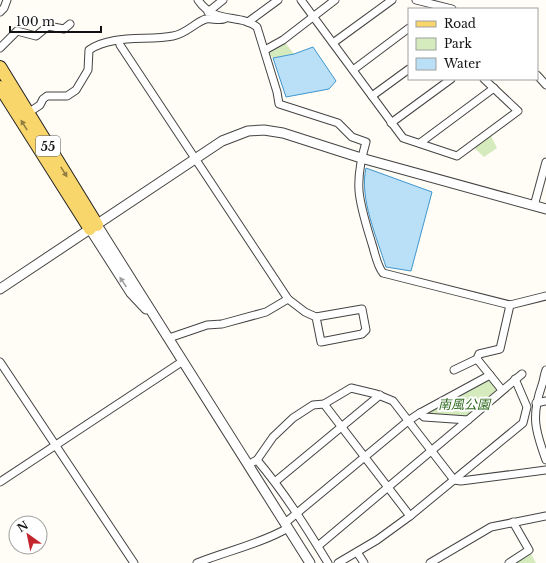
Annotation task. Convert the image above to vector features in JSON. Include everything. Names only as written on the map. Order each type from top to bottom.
[{"type":"main road","name":"55","points":[[0,67],[5,95],[93,227]]},
{"type":"main road","name":"55","points":[[5,95],[28,113],[93,227]]},
{"type":"street","points":[[0,12],[4,8],[7,0]]},
{"type":"street","points":[[198,0],[204,10],[208,12],[226,18],[248,22],[257,27],[265,50],[279,104],[338,123],[352,137],[366,142],[361,158],[358,192],[375,254],[383,273],[510,305],[546,296]]},
{"type":"street","points":[[208,12],[223,0]]},
{"type":"street","points":[[248,22],[278,0]]},
{"type":"street","points":[[301,0],[403,138],[457,156],[518,111],[485,80]]},
{"type":"street","points":[[265,50],[283,40],[335,0]]},
{"type":"street","points":[[333,43],[392,0]]},
{"type":"street","points":[[416,0],[436,7]]},
{"type":"street","points":[[28,113],[40,105],[43,99],[47,96],[67,96],[76,90],[88,70],[89,50],[108,41],[175,36],[187,31],[205,20],[221,20],[226,18]]},
{"type":"street","points":[[0,48],[17,31],[36,36],[48,26],[64,29],[70,24]]},
{"type":"street","points":[[353,70],[408,29]]},
{"type":"street","points":[[119,41],[120,45],[194,159],[288,299],[305,312],[316,317],[362,309],[366,330],[362,334],[322,342],[316,317]]},
{"type":"street","points":[[372,96],[408,70]]},
{"type":"street","points":[[538,76],[546,85]]},
{"type":"street","points":[[391,123],[450,80]]},
{"type":"street","points":[[420,144],[494,88]]},
{"type":"street","points":[[0,289],[222,141],[235,135],[264,130],[298,136],[361,158],[546,209]]},
{"type":"street","points":[[534,206],[546,162]]},
{"type":"street","points":[[93,227],[167,335],[310,563]]},
{"type":"street","points":[[167,335],[207,325],[222,324],[266,312],[288,299]]},
{"type":"street","points":[[454,370],[477,359],[479,354],[500,349],[510,305]]},
{"type":"street","points":[[477,359],[502,390]]},
{"type":"street","points":[[0,482],[183,361]]},
{"type":"street","points":[[0,362],[134,563]]},
{"type":"street","points":[[546,370],[544,385],[539,390],[536,403],[536,432],[546,460]]},
{"type":"street","points":[[318,546],[522,374]]},
{"type":"street","points":[[197,563],[230,550],[274,536],[297,513],[364,456],[408,422],[490,375]]},
{"type":"street","points":[[338,563],[410,516],[523,424],[527,407],[515,379]]},
{"type":"street","points":[[248,466],[257,460],[265,447],[284,425],[313,405],[324,404],[351,388],[380,395],[394,401],[408,422],[454,480],[460,481],[546,470]]},
{"type":"street","points":[[276,482],[380,395]]},
{"type":"street","points":[[536,403],[546,400]]},
{"type":"street","points":[[324,404],[410,516]]},
{"type":"street","points":[[420,414],[424,417],[468,420]]},
{"type":"street","points":[[257,460],[276,482],[328,563]]},
{"type":"street","points":[[430,563],[490,527],[546,516]]},
{"type":"street","points":[[509,563],[529,550],[513,522]]},
{"type":"street","points":[[357,552],[364,563]]},
{"type":"green space","points":[[283,40],[294,54],[273,58],[265,50]]},
{"type":"green space","points":[[489,132],[497,148],[484,157],[472,146]]},
{"type":"green space","name":"南風公園","points":[[490,375],[502,390],[468,420],[420,413]]},
{"type":"green space","points":[[529,550],[536,563],[509,563]]},
{"type":"water","points":[[313,47],[336,81],[329,89],[286,97],[273,58],[294,54]]},
{"type":"water","points":[[366,168],[432,192],[411,271],[386,267],[367,205],[364,180]]}]
